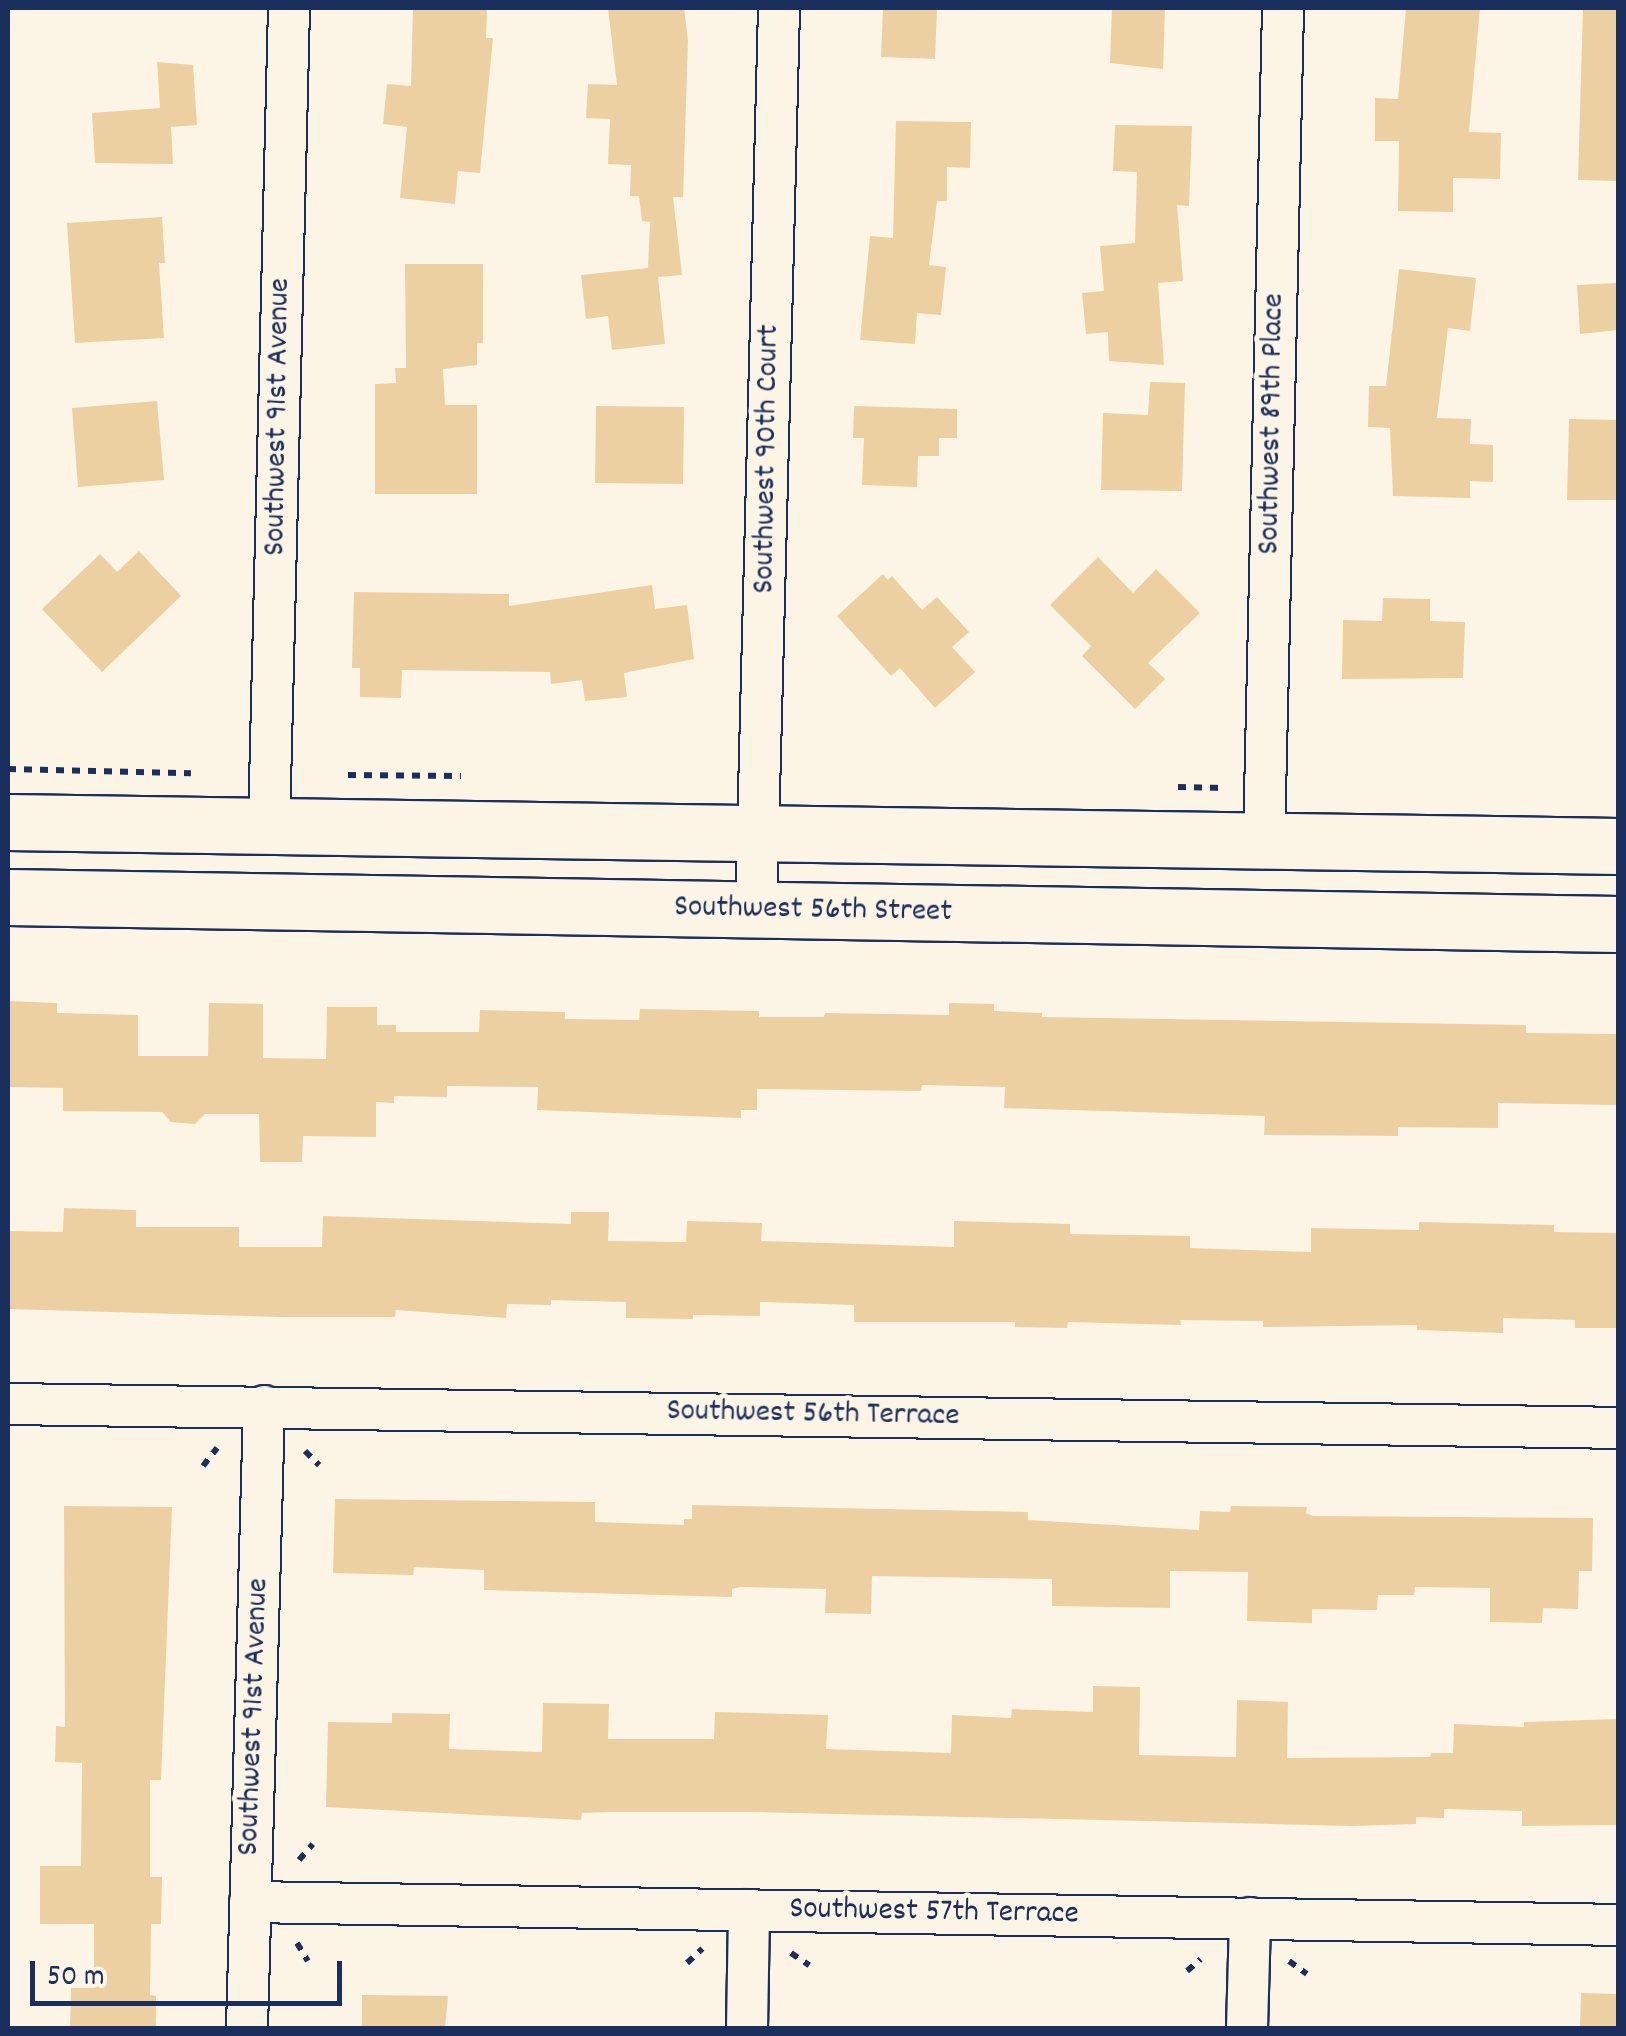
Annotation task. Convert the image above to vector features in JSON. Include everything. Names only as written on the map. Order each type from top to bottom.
[{"type":"main road","points":[[8,822],[1618,846]]},
{"type":"main road","name":"Southwest 56th Street","points":[[8,896],[1618,924]]},
{"type":"street","name":"Southwest 91st Avenue","points":[[270,826],[289,8]]},
{"type":"street","name":"Southwest 90th Court","points":[[756,911],[780,8]]},
{"type":"street","name":"Southwest 89th Place","points":[[1264,840],[1283,8]]},
{"type":"street","name":"Southwest 56th Terrace","points":[[8,1404],[1618,1428]]},
{"type":"street","name":"Southwest 91st Avenue","points":[[247,2028],[264,1406]]},
{"type":"street","name":"Southwest 57th Terrace","points":[[250,1902],[1618,1925]]},
{"type":"street","points":[[746,2028],[749,1910]]},
{"type":"street","points":[[1247,2028],[1250,1918]]},
{"type":"path","points":[[8,768],[196,774]]},
{"type":"path","points":[[203,1466],[217,1448]]},
{"type":"path","points":[[305,1451],[319,1465]]},
{"type":"path","points":[[299,1860],[313,1844]]},
{"type":"path","points":[[296,1942],[308,1960]]},
{"type":"path","points":[[686,1963],[703,1949]]},
{"type":"path","points":[[791,1954],[810,1965]]},
{"type":"path","points":[[1187,1972],[1202,1957]]},
{"type":"path","points":[[1288,1960],[1307,1974]]},
{"type":"building","points":[[413,8],[487,8],[486,38],[493,38],[480,173],[458,171],[455,204],[400,198],[407,127],[383,124],[387,84],[411,86]]},
{"type":"building","points":[[608,8],[684,8],[688,40],[683,197],[673,197],[682,275],[658,277],[665,344],[612,350],[608,316],[586,319],[581,275],[648,268],[650,222],[642,221],[639,196],[630,196],[631,165],[608,164],[610,119],[586,118],[588,84],[617,85]]},
{"type":"building","points":[[883,8],[937,8],[935,59],[881,57]]},
{"type":"building","points":[[1112,8],[1165,8],[1163,69],[1110,63]]},
{"type":"building","points":[[1406,8],[1480,8],[1469,132],[1501,133],[1500,179],[1453,178],[1453,212],[1398,211],[1399,141],[1375,141],[1375,98],[1398,99]]},
{"type":"building","points":[[1583,8],[1618,8],[1618,181],[1578,180]]},
{"type":"building","points":[[157,62],[193,65],[197,125],[171,127],[173,164],[95,163],[92,113],[160,108]]},
{"type":"building","points":[[896,121],[971,122],[970,168],[947,167],[947,201],[937,201],[929,265],[946,267],[941,315],[917,313],[915,344],[860,340],[870,236],[893,238]]},
{"type":"building","points":[[1115,125],[1192,126],[1189,206],[1177,205],[1183,281],[1158,283],[1164,365],[1109,361],[1108,332],[1086,334],[1082,293],[1104,291],[1100,246],[1135,243],[1137,172],[1113,171]]},
{"type":"building","points":[[162,217],[165,263],[159,263],[164,338],[75,343],[67,223]]},
{"type":"building","points":[[405,264],[483,264],[483,343],[477,343],[477,365],[443,369],[445,405],[477,405],[477,494],[375,494],[375,384],[396,383],[395,368],[406,368]]},
{"type":"building","points":[[1399,269],[1476,278],[1470,331],[1448,328],[1437,418],[1471,419],[1470,444],[1493,445],[1493,482],[1470,481],[1470,498],[1393,496],[1390,428],[1368,427],[1369,386],[1386,386]]},
{"type":"building","points":[[1618,283],[1618,330],[1580,334],[1577,285]]},
{"type":"building","points":[[1150,382],[1185,383],[1182,491],[1101,490],[1103,413],[1148,415]]},
{"type":"building","points":[[157,401],[164,480],[78,487],[72,408]]},
{"type":"building","points":[[596,406],[684,407],[683,484],[595,483]]},
{"type":"building","points":[[854,406],[957,409],[957,438],[939,438],[939,456],[918,456],[917,487],[862,485],[864,438],[853,438]]},
{"type":"building","points":[[1569,419],[1618,420],[1618,500],[1567,500]]},
{"type":"building","points":[[139,551],[181,596],[102,672],[42,609],[100,554],[117,572]]},
{"type":"building","points":[[1098,557],[1133,593],[1156,569],[1200,613],[1148,663],[1165,679],[1135,709],[1082,656],[1091,646],[1050,605]]},
{"type":"building","points":[[883,574],[888,580],[892,576],[922,610],[937,597],[969,632],[952,647],[975,672],[935,708],[900,668],[891,676],[837,616]]},
{"type":"building","points":[[652,585],[655,609],[687,605],[694,659],[624,673],[627,697],[585,701],[582,680],[551,684],[550,672],[402,670],[401,698],[360,697],[360,668],[352,668],[354,592],[509,594],[509,606]]},
{"type":"building","points":[[1383,598],[1430,599],[1430,621],[1465,622],[1463,678],[1342,679],[1343,620],[1382,621]]},
{"type":"building","points":[[8,1001],[57,1003],[57,1013],[138,1015],[138,1056],[208,1056],[209,1003],[263,1004],[263,1058],[326,1059],[327,1007],[377,1007],[377,1025],[396,1025],[396,1032],[479,1032],[480,1010],[565,1012],[565,1019],[639,1020],[640,1009],[759,1011],[759,1017],[824,1017],[825,1013],[949,1015],[949,1003],[994,1004],[994,1011],[1042,1013],[1042,1017],[1526,1025],[1526,1033],[1618,1034],[1618,1105],[1498,1103],[1498,1128],[1398,1127],[1398,1136],[1264,1135],[1265,1116],[1004,1108],[1005,1087],[922,1085],[921,1091],[757,1089],[757,1110],[741,1110],[741,1118],[537,1110],[538,1087],[447,1086],[447,1097],[394,1096],[394,1103],[376,1102],[376,1137],[303,1136],[302,1162],[260,1162],[259,1114],[205,1114],[195,1124],[171,1122],[162,1112],[63,1111],[63,1088],[8,1087]]},
{"type":"building","points":[[64,1208],[136,1210],[136,1227],[239,1227],[239,1247],[322,1247],[323,1216],[571,1224],[571,1212],[609,1212],[608,1241],[686,1242],[687,1221],[762,1223],[761,1241],[954,1247],[954,1221],[1070,1224],[1070,1234],[1190,1236],[1190,1248],[1311,1252],[1311,1228],[1419,1230],[1419,1222],[1554,1225],[1554,1232],[1618,1233],[1618,1328],[1575,1328],[1575,1320],[1503,1318],[1503,1333],[1417,1330],[1417,1325],[1263,1327],[1263,1321],[1180,1320],[1181,1325],[1068,1322],[1067,1328],[1015,1327],[1015,1322],[854,1322],[854,1305],[760,1302],[760,1316],[693,1315],[693,1319],[626,1318],[626,1302],[551,1300],[551,1305],[507,1304],[506,1318],[396,1310],[395,1317],[280,1317],[8,1309],[8,1231],[63,1232]]},
{"type":"building","points":[[335,1499],[595,1502],[595,1522],[684,1525],[684,1519],[692,1519],[692,1505],[1028,1512],[1028,1520],[1199,1530],[1200,1511],[1230,1512],[1231,1506],[1307,1507],[1306,1513],[1313,1516],[1593,1518],[1592,1571],[1579,1571],[1578,1609],[1543,1608],[1542,1623],[1490,1622],[1490,1588],[1415,1587],[1414,1595],[1378,1595],[1377,1610],[1312,1609],[1312,1623],[1247,1621],[1248,1572],[1170,1571],[1170,1608],[1052,1606],[1052,1579],[872,1576],[871,1614],[825,1613],[826,1589],[740,1587],[732,1589],[732,1597],[484,1590],[484,1570],[414,1567],[413,1575],[333,1573]]},
{"type":"building","points":[[64,1506],[172,1507],[161,1780],[150,1780],[150,1877],[162,1877],[161,1924],[151,1924],[150,1995],[156,1996],[156,2028],[70,2028],[71,1988],[94,1988],[94,1924],[40,1924],[40,1866],[81,1866],[82,1763],[55,1762],[56,1726],[65,1727]]},
{"type":"building","points":[[1093,1686],[1140,1687],[1139,1755],[1236,1757],[1237,1700],[1288,1702],[1287,1758],[1430,1757],[1431,1753],[1453,1753],[1454,1724],[1524,1727],[1524,1722],[1618,1719],[1618,1825],[1522,1826],[1522,1811],[1444,1809],[1444,1818],[1416,1817],[1416,1824],[1352,1826],[756,1812],[582,1813],[581,1820],[326,1807],[328,1722],[392,1723],[392,1713],[450,1714],[449,1749],[542,1752],[543,1703],[609,1704],[608,1739],[714,1739],[715,1712],[828,1715],[826,1749],[951,1753],[952,1715],[1011,1718],[1012,1709],[1093,1712]]},
{"type":"building","points":[[1581,1993],[1618,1994],[1618,2028],[1580,2028]]},
{"type":"building","points":[[362,1995],[448,1996],[445,2028],[362,2028]]}]
